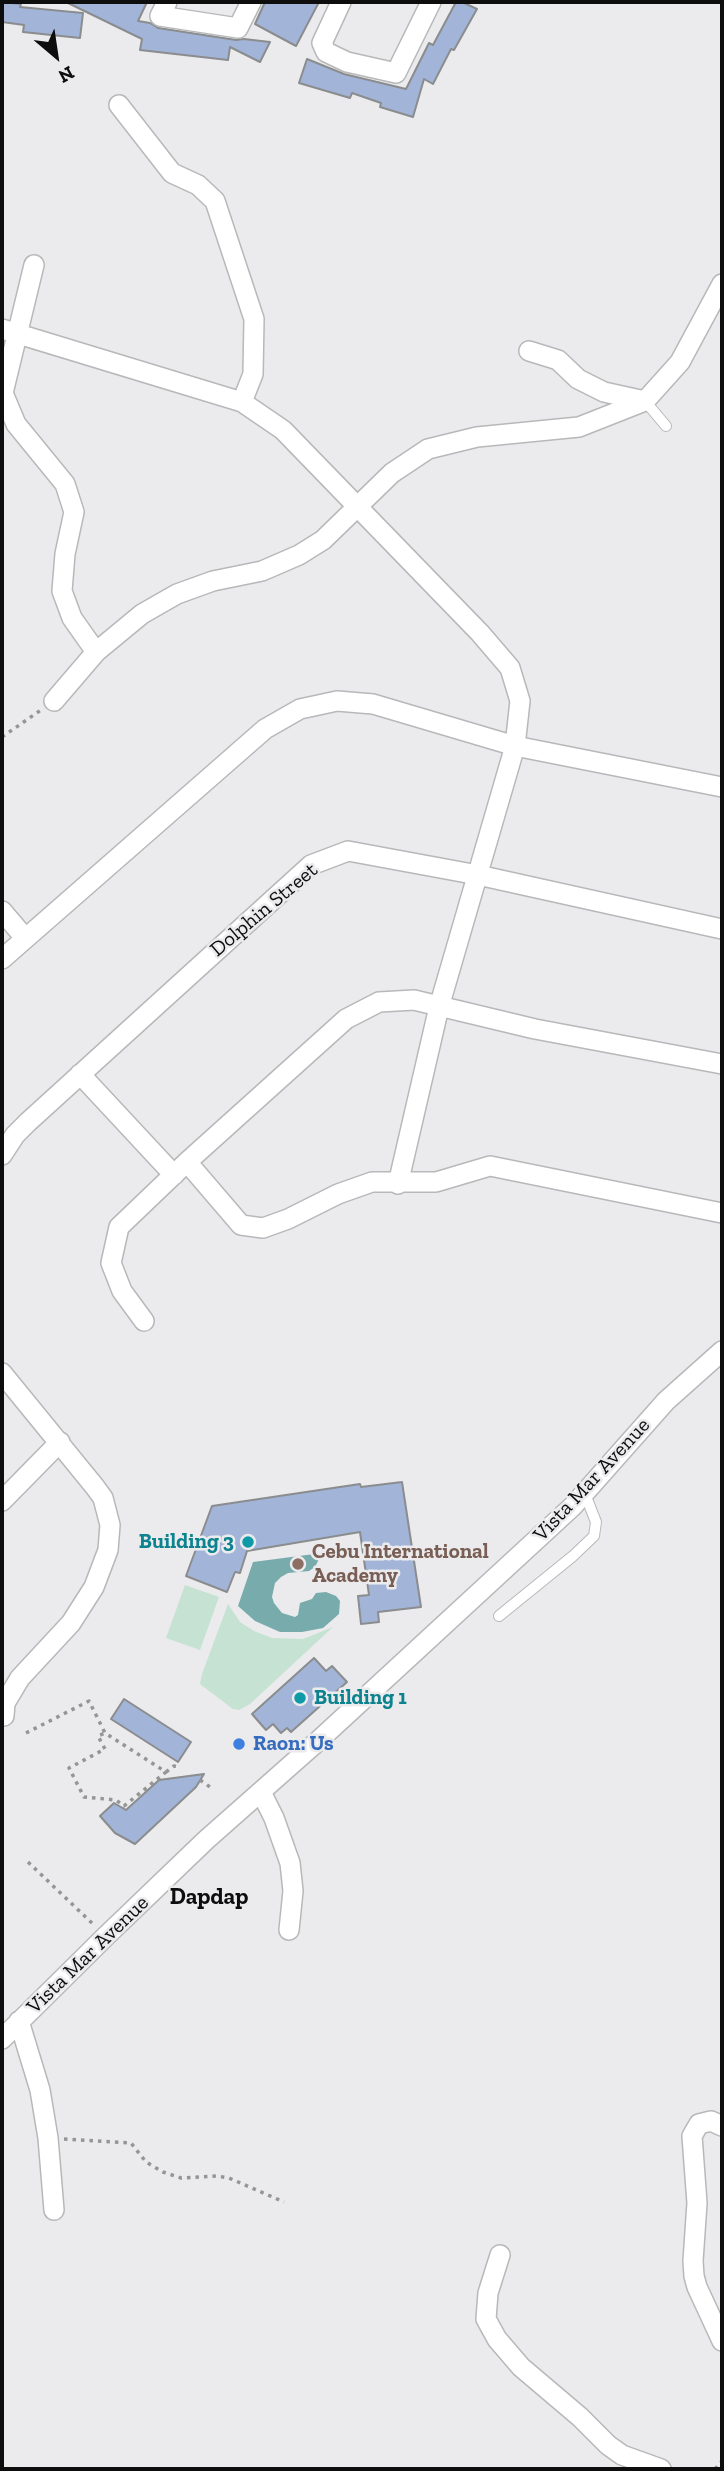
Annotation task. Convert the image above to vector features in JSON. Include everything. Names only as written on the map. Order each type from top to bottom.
[{"type":"street","points":[[166,2],[160,16],[238,28],[251,2]]},
{"type":"street","points":[[341,2],[322,44],[326,52],[347,62],[396,73],[431,2]]},
{"type":"street","points":[[119,104],[172,173],[198,185],[215,201],[254,319],[253,373],[242,402]]},
{"type":"street","points":[[34,265],[10,331],[3,393],[16,424],[65,484],[74,512],[65,554],[62,591],[72,618],[96,652]]},
{"type":"street","points":[[54,701],[96,652],[142,614],[177,593],[213,581],[262,571],[299,555],[323,540],[392,473],[428,449],[477,437],[579,427],[645,401],[680,362],[722,284]]},
{"type":"street","points":[[10,331],[242,402],[283,430],[358,505],[510,668],[520,701],[515,746],[439,1007],[398,1184]]},
{"type":"street","points":[[529,351],[558,360],[578,379],[604,392],[645,401]]},
{"type":"street","points":[[2,959],[265,729],[300,709],[337,701],[373,704],[515,746],[722,787]]},
{"type":"street","name":"Dolphin Street","points":[[2,1155],[15,1135],[311,864],[348,851],[478,875],[722,929]]},
{"type":"street","points":[[2,911],[25,938]]},
{"type":"street","points":[[144,1321],[122,1292],[111,1263],[119,1227],[180,1168],[346,1019],[379,1002],[414,1000],[535,1030],[722,1065]]},
{"type":"street","points":[[80,1074],[241,1224],[263,1228],[288,1219],[338,1194],[372,1182],[436,1182],[490,1166],[722,1213]]},
{"type":"street","name":"Vista Mar Avenue","points":[[2,2039],[206,1840],[585,1494],[666,1401],[722,1351]]},
{"type":"street","points":[[2,1373],[103,1498],[110,1525],[108,1550],[94,1587],[71,1623],[20,1678],[5,1703],[4,1716]]},
{"type":"street","points":[[2,1502],[60,1442]]},
{"type":"street","points":[[261,1792],[274,1818],[290,1863],[293,1891],[289,1930]]},
{"type":"street","points":[[19,2021],[37,2078],[48,2137],[54,2210]]},
{"type":"street","points":[[722,2126],[711,2121],[699,2124],[692,2136],[697,2203],[694,2276],[722,2342]]},
{"type":"street","points":[[500,2255],[488,2293],[486,2319],[496,2339],[521,2367],[580,2417],[608,2445],[622,2455],[661,2469]]},
{"type":"lane","points":[[645,401],[666,426]]},
{"type":"lane","points":[[499,1616],[594,1536],[596,1522],[585,1494]]},
{"type":"path","points":[[2,737],[54,701]]},
{"type":"path","points":[[26,1732],[89,1701],[105,1733],[166,1772]]},
{"type":"path","points":[[105,1733],[98,1736],[104,1749],[69,1768],[84,1797],[116,1800],[124,1806],[174,1766],[179,1767]]},
{"type":"path","points":[[200,1780],[210,1787]]},
{"type":"path","points":[[28,1862],[106,1936]]},
{"type":"path","points":[[48,2137],[131,2143],[146,2162],[163,2172],[180,2178],[229,2178],[285,2202]]},
{"type":"path","points":[[715,2469],[722,2461]]},
{"type":"green space","points":[[185,1585],[219,1597],[200,1650],[166,1638]]},
{"type":"green space","points":[[228,1604],[240,1622],[272,1638],[303,1639],[333,1627],[250,1704],[239,1710],[233,1709],[200,1684]]},
{"type":"water","points":[[322,1553],[315,1567],[309,1571],[288,1573],[281,1577],[275,1583],[272,1597],[282,1613],[295,1617],[298,1615],[300,1603],[312,1599],[316,1593],[326,1592],[336,1596],[340,1601],[339,1614],[323,1628],[280,1632],[255,1621],[238,1606],[253,1562]]},
{"type":"building","points":[[2,2],[21,4],[20,7],[83,13],[80,38],[23,32],[24,25],[2,22]]},
{"type":"building","points":[[66,2],[147,2],[138,21],[158,28],[236,40],[270,42],[260,62],[230,47],[228,60],[140,50],[142,39]]},
{"type":"building","points":[[265,2],[319,2],[296,46],[255,24]]},
{"type":"building","points":[[456,2],[477,9],[454,50],[451,49],[433,84],[424,79],[413,117],[380,107],[381,103],[352,93],[350,98],[299,83],[307,59],[344,74],[406,89],[429,43],[433,45]]},
{"type":"building","points":[[402,1482],[421,1607],[378,1612],[379,1622],[361,1624],[358,1596],[369,1595],[360,1532],[247,1551],[240,1573],[235,1572],[227,1592],[186,1576],[212,1506],[360,1484],[361,1487]]},
{"type":"building","name":"Building 1","points":[[314,1658],[326,1671],[332,1666],[347,1682],[291,1732],[287,1728],[281,1733],[273,1724],[266,1730],[252,1714]]},
{"type":"building","points":[[124,1699],[191,1742],[178,1762],[111,1719]]},
{"type":"building","points":[[204,1774],[196,1787],[135,1844],[115,1833],[100,1816],[114,1803],[126,1810],[159,1780]]},
{"type":"place","name":"Building 3","points":[[248,1542]]},
{"type":"place","name":"Cebu International Academy","points":[[298,1564]]},
{"type":"place","name":"Building 1","points":[[300,1698]]},
{"type":"place","name":"Raon: Us","points":[[239,1744]]},
{"type":"district","name":"Dapdap","points":[[209,1897]]}]
